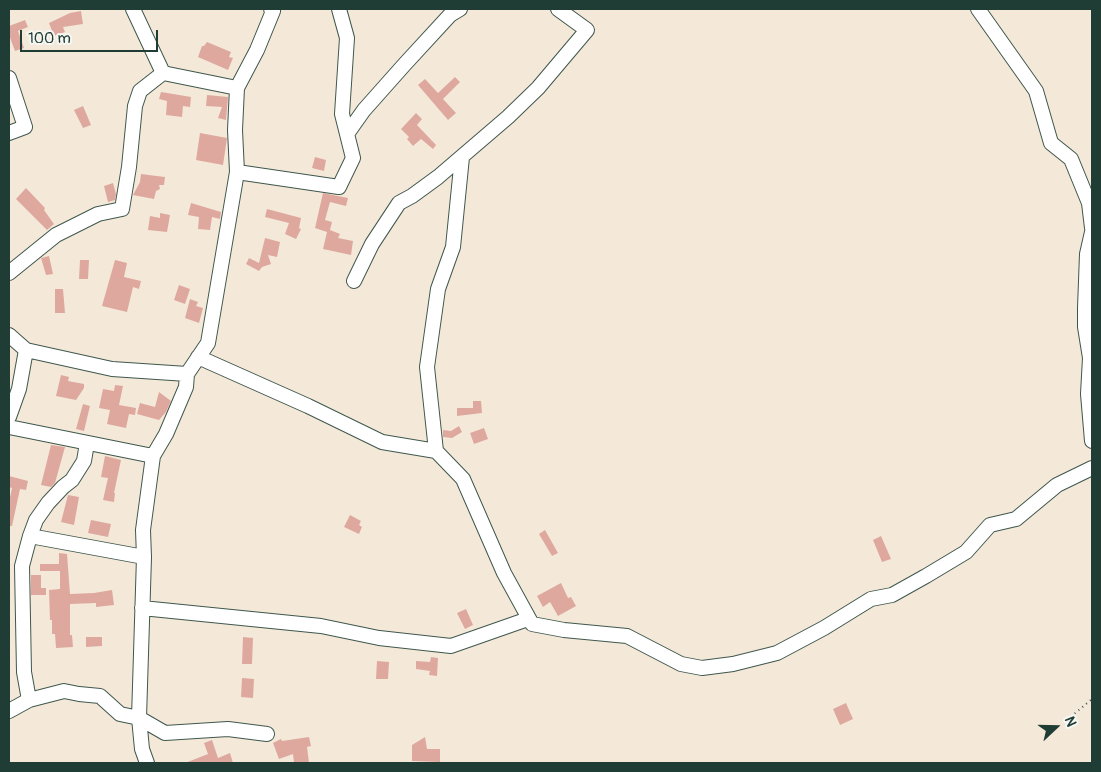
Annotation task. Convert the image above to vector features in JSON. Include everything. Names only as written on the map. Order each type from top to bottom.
[{"type":"street","points":[[133,9],[163,73]]},
{"type":"street","points":[[147,763],[142,748],[139,718],[144,556],[143,530],[152,456],[166,434],[186,387],[187,374],[208,343],[237,172],[234,130],[236,88],[257,50],[274,11],[271,9]]},
{"type":"street","points":[[237,172],[339,187],[353,158],[342,114],[347,38],[339,9]]},
{"type":"street","points":[[347,134],[364,110],[404,65],[450,15],[460,9]]},
{"type":"street","points":[[354,281],[372,244],[399,204],[462,157],[538,88],[587,30],[558,9]]},
{"type":"street","points":[[978,9],[1036,91],[1051,143],[1071,159],[1089,202],[1092,228]]},
{"type":"street","points":[[9,273],[56,235],[98,214],[122,209],[129,167],[135,106],[140,91],[163,73],[236,88]]},
{"type":"street","points":[[9,78],[25,127],[9,133]]},
{"type":"street","points":[[436,451],[427,367],[438,289],[453,247],[462,157]]},
{"type":"street","points":[[1092,232],[1086,254],[1088,305],[1085,327],[1090,358],[1088,394],[1092,441]]},
{"type":"street","points":[[9,335],[26,350],[112,369],[187,374]]},
{"type":"street","points":[[9,417],[20,389],[26,350]]},
{"type":"street","points":[[198,357],[308,406],[382,442],[436,451],[463,479],[504,573],[532,624],[564,630],[627,636],[681,664],[702,668],[733,664],[777,653],[871,600],[892,595],[966,552],[990,525],[1016,518],[1057,485],[1092,468]]},
{"type":"street","points":[[9,427],[152,456]]},
{"type":"street","points":[[28,700],[24,672],[22,566],[36,520],[48,503],[72,480],[79,470],[84,461],[87,443]]},
{"type":"street","points":[[30,536],[144,556]]},
{"type":"street","points":[[142,608],[321,626],[379,638],[451,646],[528,618]]},
{"type":"street","points":[[9,624],[23,620]]},
{"type":"street","points":[[9,711],[28,700],[64,691],[100,696],[120,714],[139,718],[165,733],[228,729],[267,734]]},
{"type":"path","points":[[1067,720],[1092,699]]},
{"type":"building","points":[[81,11],[83,24],[63,27],[65,32],[54,36],[49,23],[70,13]]},
{"type":"building","points":[[25,20],[28,27],[18,31],[24,48],[15,51],[9,35],[9,26]]},
{"type":"building","points":[[207,42],[231,52],[229,57],[233,58],[228,70],[198,57],[202,46]]},
{"type":"building","points":[[455,77],[460,82],[443,99],[456,113],[448,120],[418,85],[425,79],[438,93]]},
{"type":"building","points":[[161,92],[191,97],[190,107],[183,106],[182,117],[166,115],[167,101],[159,99]]},
{"type":"building","points":[[207,95],[228,97],[226,120],[218,118],[222,107],[206,106]]},
{"type":"building","points":[[83,106],[91,125],[83,128],[74,110]]},
{"type":"building","points":[[416,113],[422,119],[417,125],[436,145],[433,149],[421,139],[413,146],[407,139],[409,137],[401,129]]},
{"type":"building","points":[[200,133],[227,138],[223,165],[196,160]]},
{"type":"building","points":[[315,157],[326,160],[324,171],[312,168]]},
{"type":"building","points":[[141,174],[165,177],[164,185],[159,185],[160,189],[156,191],[154,199],[133,195],[140,182]]},
{"type":"building","points":[[113,183],[116,194],[115,200],[108,202],[104,186]]},
{"type":"building","points":[[26,188],[45,208],[44,210],[54,224],[47,230],[16,199]]},
{"type":"building","points":[[323,193],[348,198],[346,206],[330,202],[325,220],[332,222],[330,230],[340,234],[338,238],[353,241],[351,255],[323,249],[327,232],[315,228]]},
{"type":"building","points":[[191,203],[221,212],[220,219],[212,217],[210,230],[198,229],[199,217],[188,215]]},
{"type":"building","points":[[267,209],[301,218],[299,228],[301,229],[296,239],[285,234],[289,223],[265,217]]},
{"type":"building","points":[[160,213],[170,215],[167,232],[148,230],[150,216],[160,218]]},
{"type":"building","points":[[265,238],[280,242],[277,257],[268,255],[271,264],[262,267],[259,271],[246,264],[249,258],[259,263]]},
{"type":"building","points":[[49,256],[53,274],[46,275],[41,258]]},
{"type":"building","points":[[80,260],[89,260],[88,279],[79,279]]},
{"type":"building","points":[[115,260],[127,263],[124,277],[141,281],[139,289],[133,287],[127,312],[102,306]]},
{"type":"building","points":[[179,285],[190,289],[185,304],[174,300]]},
{"type":"building","points":[[55,289],[63,289],[65,313],[55,313]]},
{"type":"building","points":[[190,299],[198,302],[196,306],[203,308],[199,323],[185,318]]},
{"type":"building","points":[[61,375],[69,377],[68,381],[84,384],[84,388],[76,400],[56,396]]},
{"type":"building","points":[[115,385],[123,386],[119,405],[136,408],[135,415],[129,414],[126,428],[107,424],[110,410],[99,408],[103,389],[114,391]]},
{"type":"building","points":[[159,392],[171,401],[166,412],[159,420],[137,414],[140,403],[155,407]]},
{"type":"building","points":[[473,401],[481,401],[482,413],[457,416],[457,408],[473,408]]},
{"type":"building","points":[[83,404],[90,406],[84,431],[76,429]]},
{"type":"building","points":[[459,426],[462,432],[452,438],[443,437],[443,430],[451,431]]},
{"type":"building","points":[[484,428],[488,439],[474,444],[470,433]]},
{"type":"building","points":[[51,445],[65,447],[55,483],[51,487],[41,485]]},
{"type":"building","points":[[105,456],[121,460],[114,502],[103,500],[108,478],[101,477]]},
{"type":"building","points":[[9,476],[28,481],[26,490],[20,489],[12,526],[9,526],[9,502],[12,488],[9,487]]},
{"type":"building","points":[[68,495],[79,497],[74,525],[61,522]]},
{"type":"building","points":[[350,515],[361,521],[359,525],[362,527],[359,534],[344,527]]},
{"type":"building","points":[[91,520],[111,524],[108,537],[88,533]]},
{"type":"building","points":[[545,530],[558,553],[552,556],[539,534]]},
{"type":"building","points":[[881,536],[891,559],[882,562],[873,540]]},
{"type":"building","points":[[59,553],[67,554],[70,594],[112,590],[114,605],[96,607],[96,603],[70,604],[70,635],[72,635],[73,647],[56,648],[55,634],[52,634],[52,620],[50,620],[49,590],[60,589],[60,571],[40,571],[40,564],[59,564]]},
{"type":"building","points":[[31,575],[41,575],[41,588],[46,588],[46,595],[31,595]]},
{"type":"building","points":[[561,583],[568,598],[571,597],[576,606],[558,616],[550,602],[543,607],[537,596]]},
{"type":"building","points":[[466,609],[473,625],[465,629],[457,613]]},
{"type":"building","points":[[86,637],[102,637],[102,646],[86,647]]},
{"type":"building","points":[[243,637],[253,638],[252,664],[242,664]]},
{"type":"building","points":[[431,657],[438,658],[437,676],[429,675],[430,671],[416,669],[416,661],[430,662]]},
{"type":"building","points":[[377,661],[389,662],[388,679],[376,679]]},
{"type":"building","points":[[242,678],[254,679],[253,698],[241,697]]},
{"type":"building","points":[[846,703],[853,719],[840,725],[833,709]]},
{"type":"building","points":[[309,737],[311,746],[307,747],[309,763],[294,763],[293,754],[279,759],[273,743],[281,739],[282,741]]},
{"type":"building","points":[[425,737],[427,749],[440,749],[440,762],[412,761],[412,745]]},
{"type":"building","points":[[212,740],[218,758],[230,753],[233,763],[185,763],[208,754],[204,743]]}]
